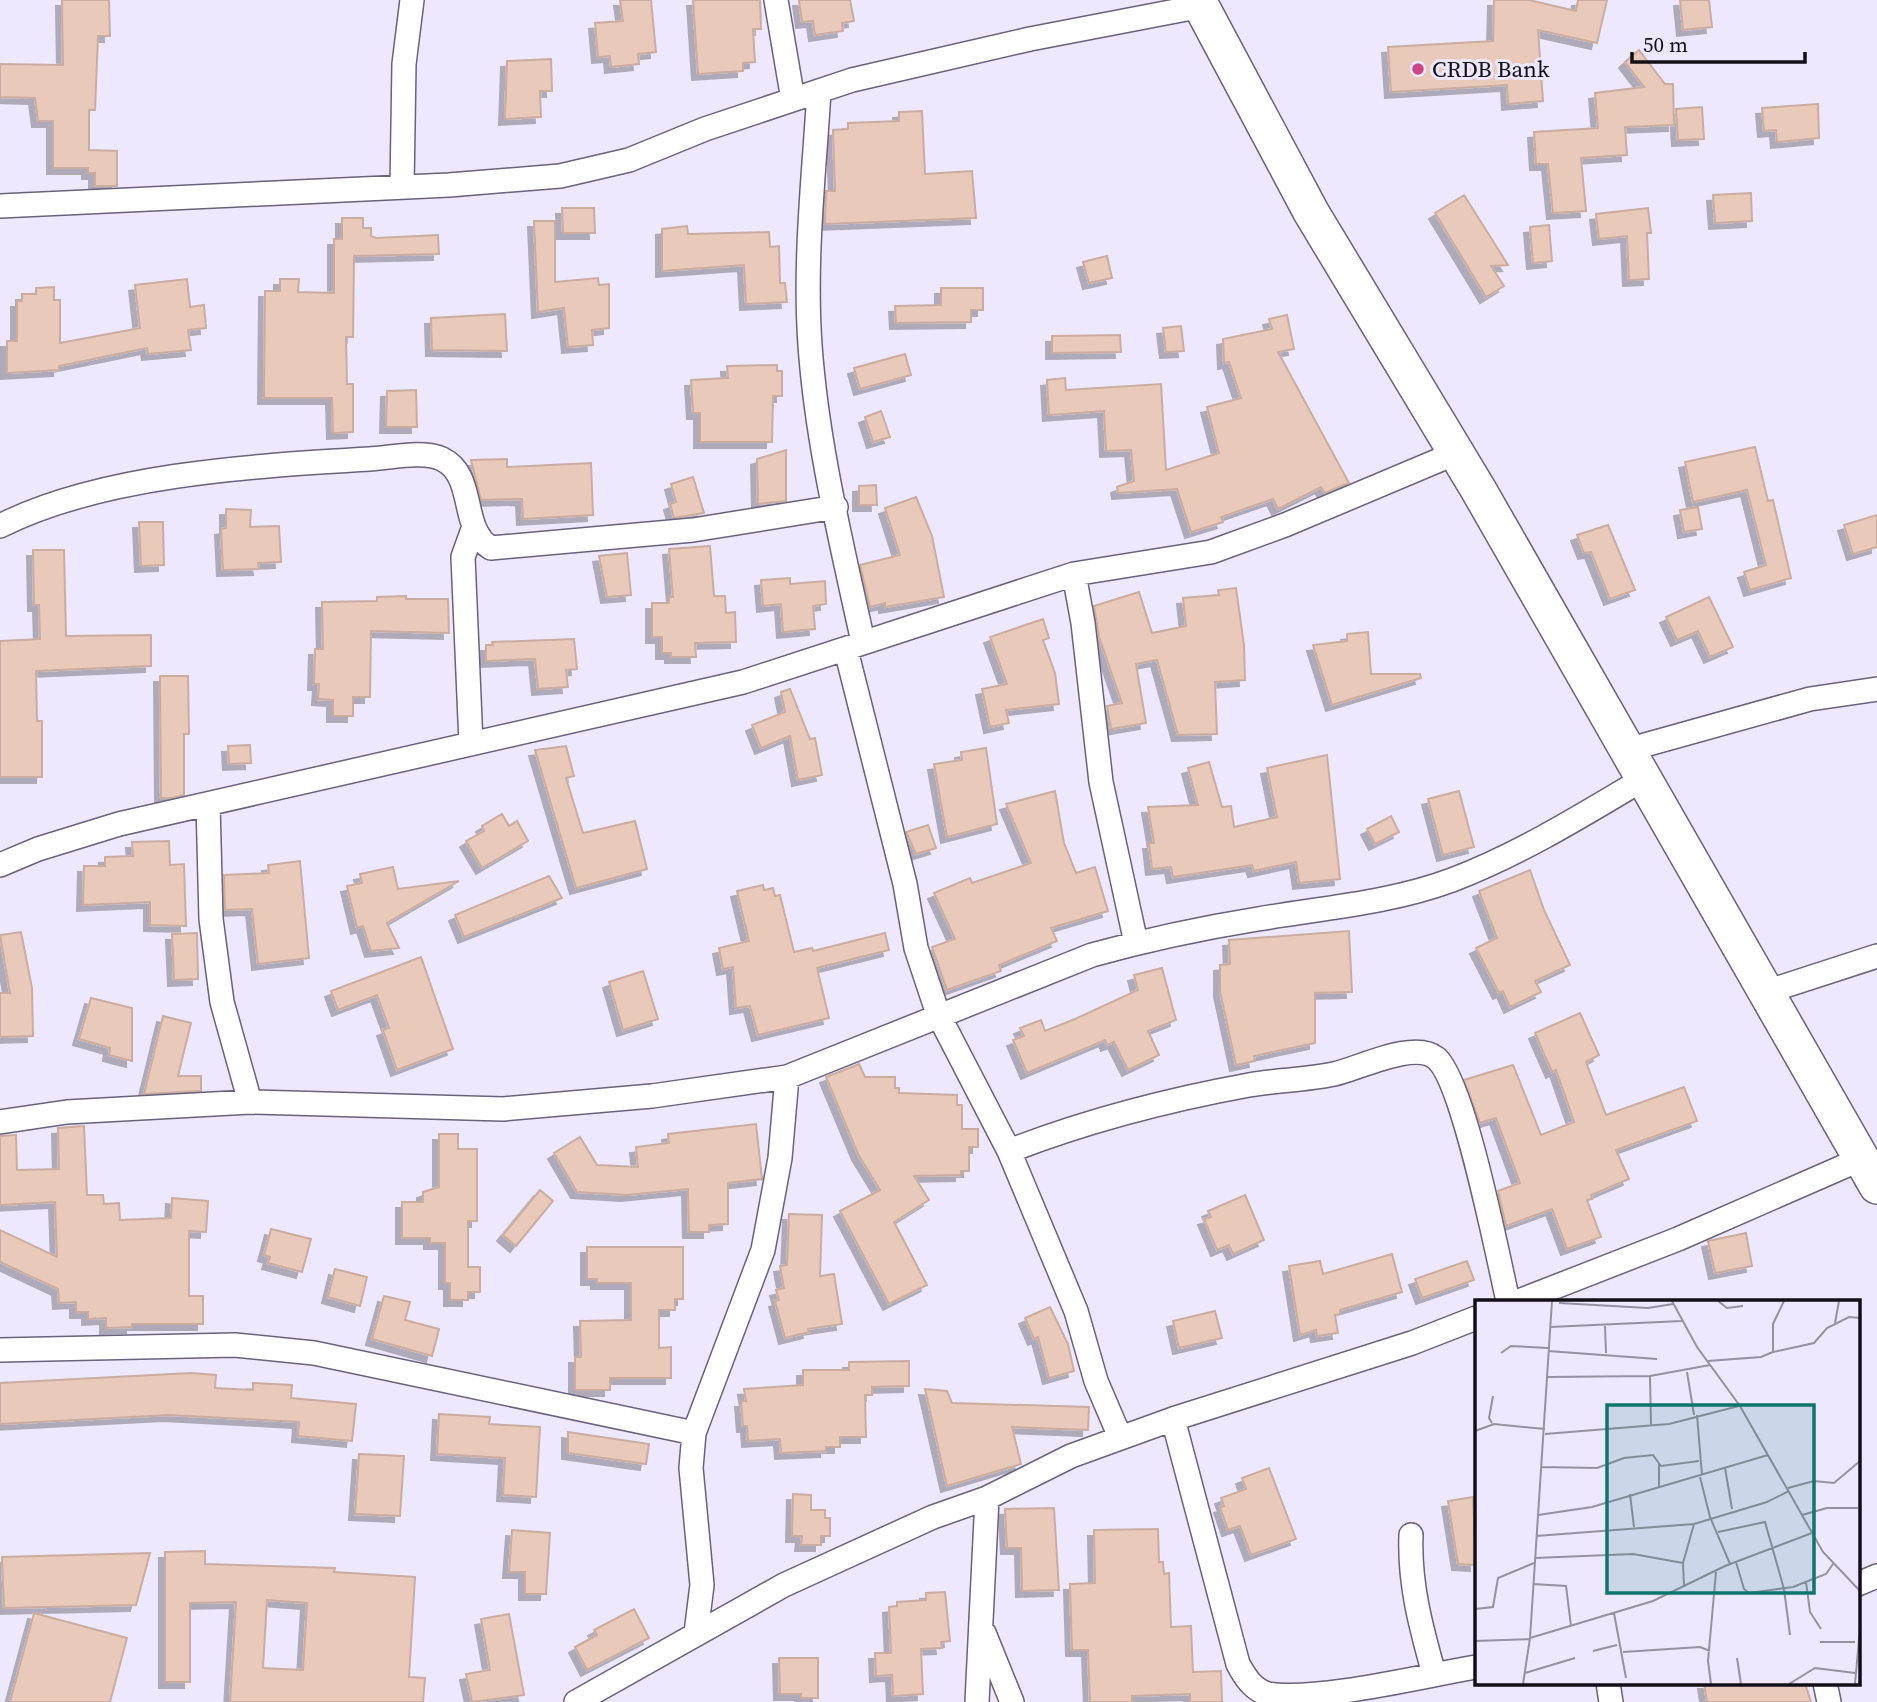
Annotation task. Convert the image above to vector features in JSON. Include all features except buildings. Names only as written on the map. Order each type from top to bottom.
[{"type":"highway","points":[[1200,3],[1311,212],[1373,310],[1869,1172]]},
{"type":"street","points":[[402,187],[404,64],[411,0]]},
{"type":"street","points":[[775,0],[791,88]]},
{"type":"street","points":[[0,206],[402,187],[560,176],[618,163],[705,129],[852,80],[1200,3]]},
{"type":"street","points":[[819,91],[807,251],[810,345],[818,413],[836,507],[855,646],[916,948],[938,1014],[1009,1151],[1076,1311],[1096,1381],[1120,1437]]},
{"type":"street","points":[[0,865],[38,849],[119,824],[743,682],[1074,574],[1211,552],[1285,525],[1456,453]]},
{"type":"street","points":[[0,526],[75,499],[154,480],[419,456],[439,457],[452,464],[461,477],[477,537]]},
{"type":"street","points":[[471,744],[463,557],[472,532],[491,548],[507,548],[693,530],[836,507]]},
{"type":"street","points":[[1074,574],[1083,623],[1101,782],[1136,943]]},
{"type":"street","points":[[0,1122],[68,1112],[250,1102],[503,1109],[652,1096],[787,1077],[938,1014],[1092,955],[1136,943],[1257,919],[1349,906],[1450,880],[1559,829],[1636,764],[1810,699],[1877,689]]},
{"type":"street","points":[[208,804],[211,919],[222,1002],[250,1102]]},
{"type":"street","points":[[1766,992],[1877,956]]},
{"type":"street","points":[[1009,1151],[1067,1129],[1145,1108],[1251,1085],[1337,1073],[1389,1057],[1424,1054],[1436,1058],[1450,1080],[1467,1127],[1508,1300]]},
{"type":"street","points":[[696,1633],[702,1585],[691,1468],[694,1433],[763,1250],[780,1158],[787,1077]]},
{"type":"street","points":[[1522,1300],[1678,1239],[1869,1172]]},
{"type":"street","points":[[576,1702],[783,1585],[933,1517],[987,1498],[1072,1456],[1173,1419],[1412,1343],[1475,1318]]},
{"type":"street","points":[[0,1350],[235,1345],[314,1353],[694,1433]]},
{"type":"street","points":[[1173,1419],[1238,1664],[1248,1681],[1266,1694],[1291,1698],[1360,1690],[1475,1667]]},
{"type":"street","points":[[977,1702],[987,1498]]},
{"type":"street","points":[[1411,1535],[1410,1566],[1414,1602],[1434,1674]]},
{"type":"street","points":[[1860,1583],[1877,1576]]},
{"type":"street","points":[[981,1627],[1012,1702]]},
{"type":"street","points":[[1608,1684],[1611,1702]]},
{"type":"street","points":[[1825,1684],[1829,1702]]},
{"type":"place","name":"CRDB Bank","points":[[1418,69]]}]
